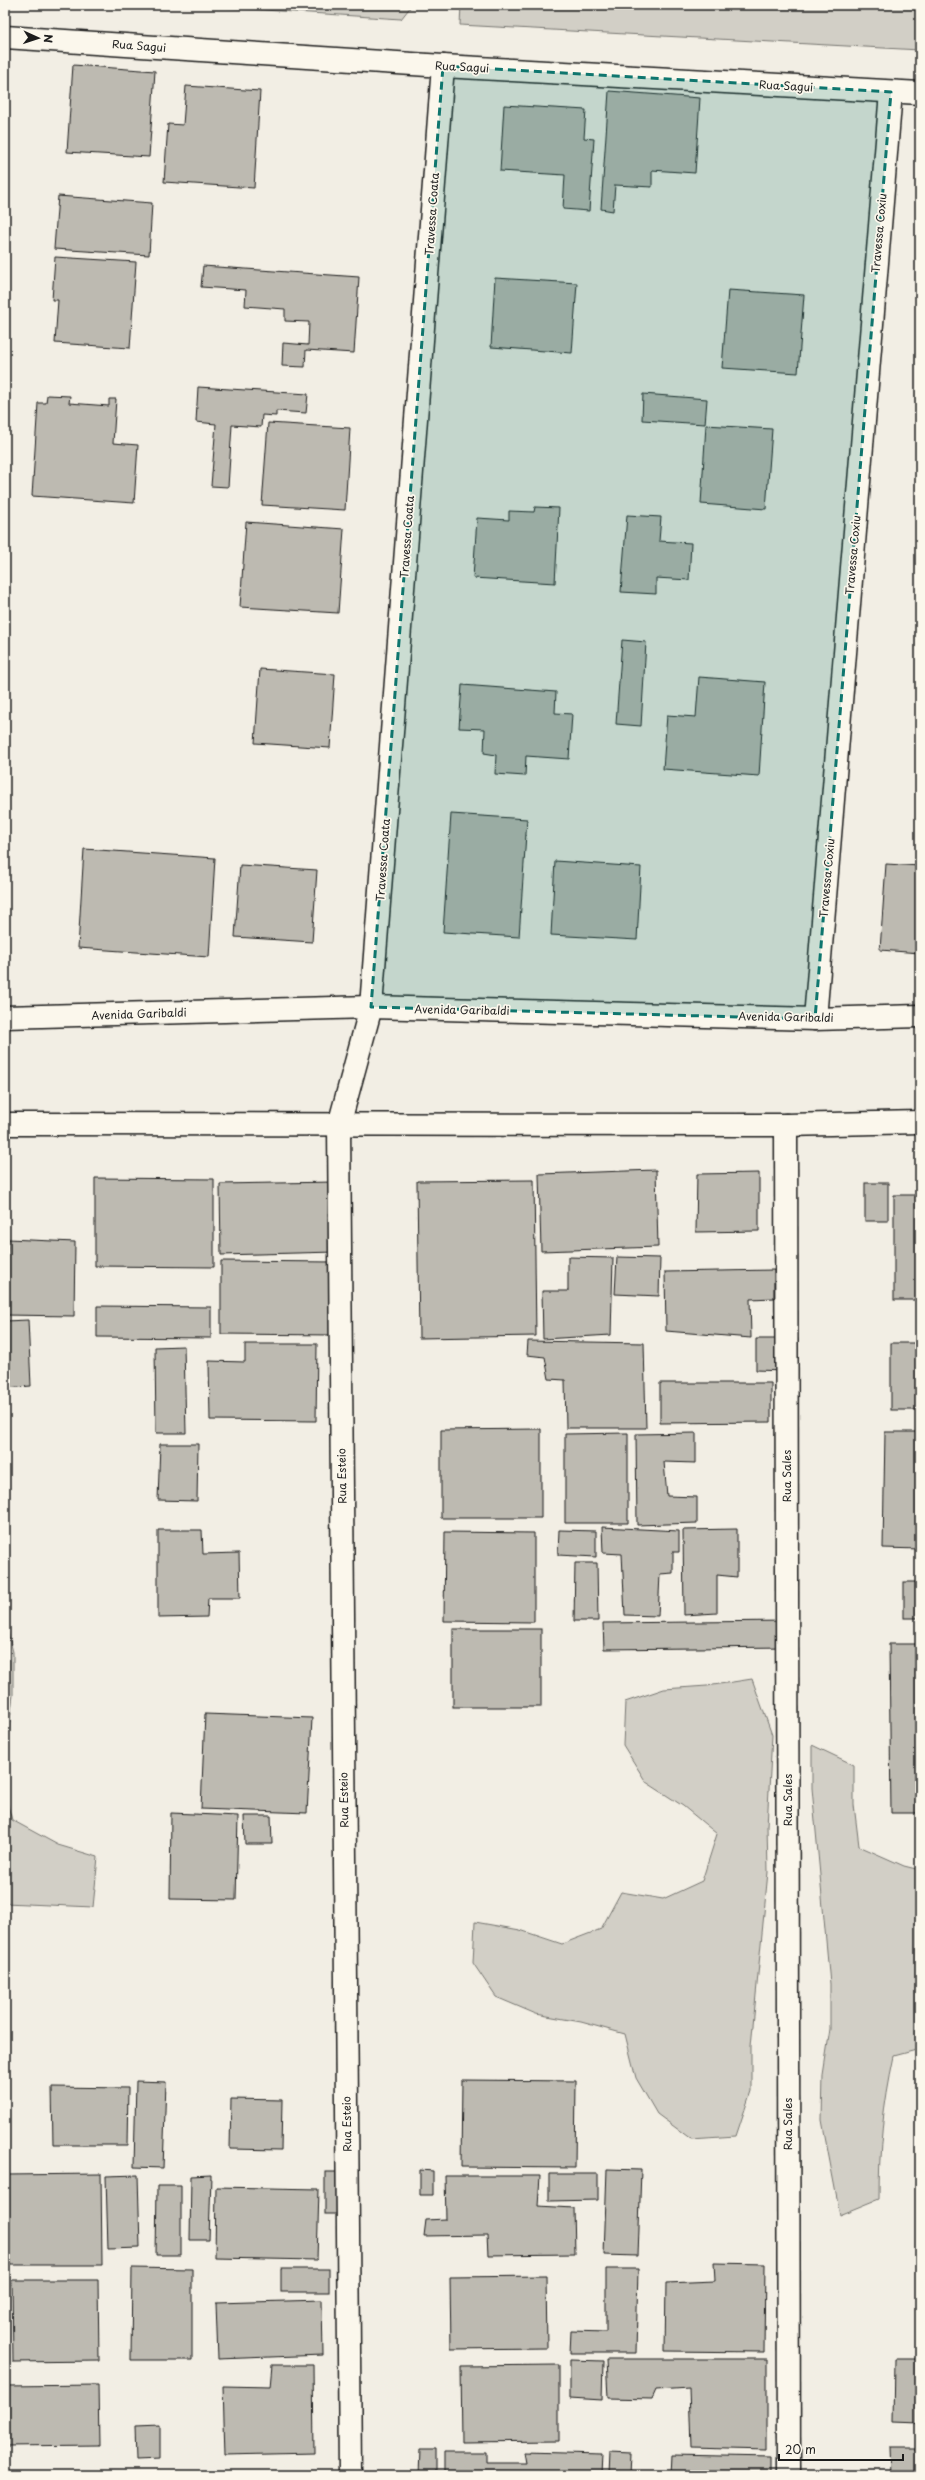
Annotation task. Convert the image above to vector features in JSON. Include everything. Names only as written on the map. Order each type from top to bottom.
[{"type":"street","name":"Rua Sagui","points":[[5,37],[443,66],[920,93]]},
{"type":"street","name":"Travessa Coata","points":[[338,1125],[371,1007],[443,66]]},
{"type":"street","name":"Travessa Coxiu","points":[[815,1019],[891,92]]},
{"type":"street","name":"Avenida Garibaldi","points":[[5,1018],[371,1007],[815,1019],[920,1016]]},
{"type":"street","points":[[5,1124],[786,1125],[920,1122]]},
{"type":"street","name":"Rua Esteio","points":[[338,1125],[350,2475]]},
{"type":"street","name":"Rua Sales","points":[[786,1125],[789,2475]]},
{"type":"highlighted area","points":[[443,66],[891,92],[815,1019],[371,1007]]},
{"type":"shaded area","points":[[188,5],[412,5],[401,19]]},
{"type":"shaded area","points":[[461,5],[920,5],[920,50],[460,25]]},
{"type":"shaded area","points":[[5,1621],[13,1652],[13,1695],[5,1761]]},
{"type":"shaded area","points":[[752,1679],[772,1735],[767,1826],[768,1872],[751,2046],[751,2091],[736,2136],[691,2139],[657,2114],[636,2078],[625,2034],[581,2022],[536,2014],[496,1997],[473,1963],[475,1922],[520,1930],[562,1944],[601,1929],[621,1892],[663,1899],[702,1881],[717,1834],[683,1806],[646,1782],[623,1745],[625,1702],[664,1689],[707,1686]]},
{"type":"shaded area","points":[[812,1745],[854,1765],[854,1805],[859,1846],[904,1866],[920,1870],[920,2049],[894,2056],[882,2127],[879,2199],[840,2215],[822,2120],[823,2075],[830,2029],[830,1984],[812,1788]]},
{"type":"shaded area","points":[[5,1795],[12,1820],[58,1845],[98,1857],[93,1907],[5,1903]]},
{"type":"building","points":[[73,65],[155,71],[149,157],[67,152]]},
{"type":"building","points":[[186,86],[260,91],[254,188],[164,182],[168,124],[183,125]]},
{"type":"building","points":[[609,91],[700,98],[695,173],[652,170],[652,187],[615,185],[613,211],[601,209]]},
{"type":"building","points":[[504,105],[586,110],[584,138],[594,139],[589,211],[563,209],[565,175],[500,171]]},
{"type":"building","points":[[58,196],[152,203],[149,255],[54,249]]},
{"type":"building","points":[[55,257],[136,262],[130,348],[55,343],[58,300],[52,300]]},
{"type":"building","points":[[203,266],[359,277],[354,353],[306,350],[305,367],[282,366],[283,343],[308,345],[309,322],[285,321],[285,309],[245,306],[246,290],[201,287]]},
{"type":"building","points":[[495,278],[577,283],[572,353],[491,347]]},
{"type":"building","points":[[728,290],[804,295],[798,373],[722,368]]},
{"type":"building","points":[[198,387],[308,394],[306,413],[276,411],[276,416],[262,415],[261,427],[232,425],[228,487],[211,486],[216,424],[196,422]]},
{"type":"building","points":[[643,394],[707,399],[705,424],[642,420]]},
{"type":"building","points":[[47,395],[70,396],[69,403],[109,406],[109,399],[116,399],[113,443],[138,445],[134,503],[32,496],[38,403],[46,403]]},
{"type":"building","points":[[268,423],[350,428],[345,510],[262,505]]},
{"type":"building","points":[[706,425],[772,429],[766,509],[701,504]]},
{"type":"building","points":[[535,507],[559,508],[555,583],[473,578],[477,518],[509,520],[509,511],[534,512]]},
{"type":"building","points":[[627,515],[661,517],[659,541],[691,543],[689,580],[656,578],[656,594],[621,592]]},
{"type":"building","points":[[246,522],[344,529],[338,613],[240,607]]},
{"type":"building","points":[[920,574],[920,619],[917,619]]},
{"type":"building","points":[[622,640],[646,642],[641,726],[616,724]]},
{"type":"building","points":[[260,669],[335,674],[330,748],[255,743]]},
{"type":"building","points":[[699,677],[765,682],[759,776],[663,769],[667,715],[696,717]]},
{"type":"building","points":[[462,685],[556,692],[555,713],[572,714],[569,759],[526,756],[525,776],[495,774],[496,755],[484,753],[485,729],[459,728]]},
{"type":"building","points":[[451,814],[527,819],[519,937],[443,932]]},
{"type":"building","points":[[84,849],[215,858],[209,957],[78,948]]},
{"type":"building","points":[[555,861],[641,867],[637,940],[551,935]]},
{"type":"building","points":[[886,864],[920,866],[920,953],[880,950]]},
{"type":"building","points":[[240,865],[317,870],[312,942],[235,937]]},
{"type":"building","points":[[656,1170],[658,1247],[541,1251],[539,1174]]},
{"type":"building","points":[[759,1173],[759,1231],[696,1232],[697,1174]]},
{"type":"building","points":[[95,1178],[214,1179],[214,1267],[95,1266]]},
{"type":"building","points":[[534,1180],[536,1336],[419,1338],[417,1181]]},
{"type":"building","points":[[334,1182],[335,1252],[221,1255],[220,1184]]},
{"type":"building","points":[[865,1183],[888,1183],[888,1221],[865,1221]]},
{"type":"building","points":[[894,1195],[920,1195],[920,1300],[894,1300]]},
{"type":"building","points":[[8,1239],[75,1242],[74,1316],[5,1315]]},
{"type":"building","points":[[568,1257],[613,1258],[611,1335],[543,1339],[542,1291],[568,1291]]},
{"type":"building","points":[[617,1257],[660,1258],[659,1296],[615,1294]]},
{"type":"building","points":[[221,1261],[333,1262],[334,1335],[221,1334]]},
{"type":"building","points":[[774,1270],[774,1298],[750,1299],[751,1338],[666,1331],[665,1272]]},
{"type":"building","points":[[97,1306],[211,1307],[211,1338],[97,1337]]},
{"type":"building","points":[[28,1320],[31,1386],[5,1388],[5,1321]]},
{"type":"building","points":[[756,1339],[784,1339],[784,1371],[756,1370]]},
{"type":"building","points":[[528,1341],[644,1343],[646,1428],[566,1428],[565,1380],[549,1379],[545,1357],[527,1355]]},
{"type":"building","points":[[891,1343],[920,1343],[920,1410],[891,1410]]},
{"type":"building","points":[[245,1344],[317,1344],[316,1421],[210,1420],[209,1361],[245,1362]]},
{"type":"building","points":[[184,1346],[186,1433],[156,1433],[155,1347]]},
{"type":"building","points":[[660,1383],[771,1383],[771,1422],[660,1423]]},
{"type":"building","points":[[541,1429],[541,1518],[441,1518],[441,1430]]},
{"type":"building","points":[[885,1432],[920,1432],[920,1549],[883,1548]]},
{"type":"building","points":[[628,1433],[628,1523],[565,1523],[565,1434]]},
{"type":"building","points":[[696,1433],[696,1463],[664,1462],[667,1496],[697,1497],[697,1523],[637,1525],[636,1434]]},
{"type":"building","points":[[160,1444],[198,1444],[197,1501],[158,1500]]},
{"type":"building","points":[[602,1527],[679,1531],[679,1552],[673,1552],[673,1573],[660,1574],[658,1616],[625,1615],[622,1554],[603,1553]]},
{"type":"building","points":[[737,1529],[737,1577],[717,1575],[717,1613],[684,1615],[683,1530]]},
{"type":"building","points":[[158,1530],[202,1530],[203,1554],[239,1553],[240,1598],[208,1598],[207,1617],[158,1618]]},
{"type":"building","points":[[559,1530],[596,1531],[596,1557],[558,1555]]},
{"type":"building","points":[[445,1532],[534,1533],[534,1622],[444,1621]]},
{"type":"building","points":[[575,1563],[597,1563],[598,1621],[574,1621]]},
{"type":"building","points":[[904,1582],[920,1582],[920,1618],[904,1618]]},
{"type":"building","points":[[787,1621],[787,1647],[604,1649],[603,1623]]},
{"type":"building","points":[[453,1629],[541,1629],[541,1707],[453,1707]]},
{"type":"building","points":[[889,1644],[920,1644],[920,1813],[891,1813]]},
{"type":"building","points":[[205,1714],[312,1718],[307,1813],[201,1809]]},
{"type":"building","points":[[171,1813],[238,1816],[236,1900],[170,1899]]},
{"type":"building","points":[[244,1816],[271,1816],[272,1844],[245,1844]]},
{"type":"building","points":[[462,2080],[576,2081],[575,2168],[461,2167]]},
{"type":"building","points":[[136,2081],[166,2082],[163,2168],[134,2167]]},
{"type":"building","points":[[52,2087],[128,2088],[127,2145],[53,2145]]},
{"type":"building","points":[[231,2099],[282,2100],[281,2150],[230,2149]]},
{"type":"building","points":[[607,2169],[641,2170],[638,2256],[604,2255]]},
{"type":"building","points":[[420,2170],[433,2171],[433,2195],[420,2195]]},
{"type":"building","points":[[325,2172],[338,2172],[338,2214],[325,2214]]},
{"type":"building","points":[[101,2174],[102,2265],[5,2265],[5,2175]]},
{"type":"building","points":[[549,2174],[598,2174],[598,2200],[549,2201]]},
{"type":"building","points":[[138,2175],[140,2248],[108,2249],[106,2176]]},
{"type":"building","points":[[211,2175],[209,2240],[190,2240],[191,2176]]},
{"type":"building","points":[[445,2176],[540,2176],[538,2206],[574,2208],[575,2254],[488,2255],[487,2235],[424,2236],[426,2220],[446,2219]]},
{"type":"building","points":[[157,2186],[181,2186],[181,2255],[156,2255]]},
{"type":"building","points":[[216,2187],[319,2189],[317,2260],[215,2258]]},
{"type":"building","points":[[714,2263],[765,2264],[764,2352],[665,2351],[666,2283],[715,2281]]},
{"type":"building","points":[[132,2268],[192,2269],[192,2360],[131,2360]]},
{"type":"building","points":[[281,2269],[329,2269],[329,2292],[281,2292]]},
{"type":"building","points":[[606,2269],[638,2269],[636,2353],[570,2353],[571,2331],[606,2332]]},
{"type":"building","points":[[546,2276],[547,2348],[451,2349],[450,2277]]},
{"type":"building","points":[[12,2280],[98,2280],[99,2361],[13,2362]]},
{"type":"building","points":[[322,2300],[323,2355],[218,2359],[216,2303]]},
{"type":"building","points":[[606,2359],[767,2359],[767,2450],[691,2448],[689,2388],[656,2390],[652,2399],[608,2398]]},
{"type":"building","points":[[895,2359],[920,2359],[920,2424],[894,2423]]},
{"type":"building","points":[[570,2360],[603,2361],[602,2400],[570,2398]]},
{"type":"building","points":[[272,2365],[313,2365],[314,2453],[225,2455],[223,2386],[270,2387]]},
{"type":"building","points":[[559,2365],[559,2441],[462,2442],[461,2366]]},
{"type":"building","points":[[98,2385],[99,2445],[5,2446],[5,2386]]},
{"type":"building","points":[[160,2425],[160,2459],[136,2460],[135,2426]]},
{"type":"building","points":[[890,2448],[920,2448],[920,2475],[891,2475]]},
{"type":"building","points":[[420,2450],[436,2450],[436,2475],[419,2475]]},
{"type":"building","points":[[444,2452],[486,2452],[486,2463],[526,2463],[524,2452],[603,2454],[602,2475],[444,2475]]},
{"type":"building","points":[[610,2452],[632,2453],[631,2475],[609,2475]]},
{"type":"building","points":[[672,2455],[772,2457],[772,2475],[671,2475]]}]
